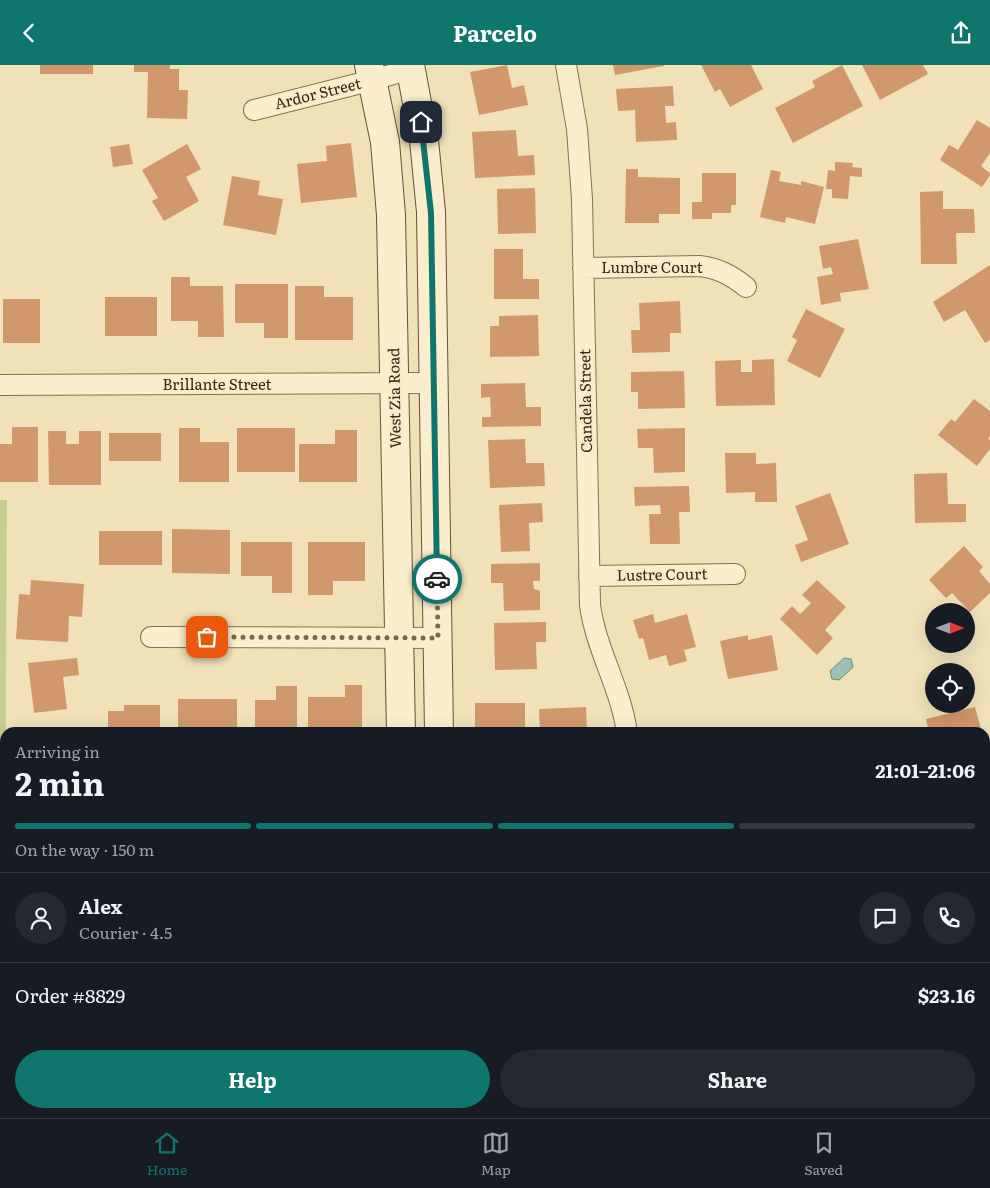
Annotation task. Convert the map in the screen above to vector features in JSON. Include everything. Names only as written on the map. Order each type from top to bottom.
[{"type":"main road","points":[[410,67],[424,140],[430,203],[439,727]]},
{"type":"main road","name":"West Zia Road","points":[[371,73],[385,142],[389,179],[395,384],[401,727]]},
{"type":"street","name":"Candela Street","points":[[566,65],[581,164],[590,605],[596,637],[619,695],[627,727]]},
{"type":"street","name":"Ardor Street","points":[[254,110],[371,73],[410,67]]},
{"type":"street","name":"Lumbre Court","points":[[583,268],[699,266],[725,272],[746,287]]},
{"type":"street","name":"Brillante Street","points":[[0,385],[433,383]]},
{"type":"street","name":"Lustre Court","points":[[589,576],[735,574]]},
{"type":"street","points":[[151,637],[438,638]]},
{"type":"green space","points":[[0,500],[7,500],[6,727],[0,727]]},
{"type":"water","points":[[844,658],[851,659],[853,667],[839,680],[832,679],[830,671]]},
{"type":"building","points":[[40,65],[93,65],[93,74],[40,74]]},
{"type":"building","points":[[134,65],[170,65],[170,69],[179,69],[179,90],[188,90],[187,119],[147,118],[148,72],[134,72]]},
{"type":"building","points":[[507,65],[512,88],[524,85],[528,105],[479,115],[470,72]]},
{"type":"building","points":[[613,65],[664,65],[664,66],[615,75]]},
{"type":"building","points":[[701,65],[751,65],[763,89],[730,107],[720,89],[715,92]]},
{"type":"building","points":[[842,65],[863,106],[793,143],[775,108],[815,87],[812,81]]},
{"type":"building","points":[[862,65],[923,65],[928,74],[880,100]]},
{"type":"building","points":[[673,86],[674,106],[665,106],[666,123],[676,122],[677,140],[636,142],[635,110],[618,111],[616,89]]},
{"type":"building","points":[[977,120],[990,128],[990,153],[981,166],[990,175],[982,187],[940,160],[949,145],[958,150]]},
{"type":"building","points":[[516,130],[518,156],[534,155],[535,175],[475,178],[472,132]]},
{"type":"building","points":[[351,143],[357,197],[301,203],[297,164],[327,161],[326,146]]},
{"type":"building","points":[[129,144],[133,164],[113,167],[110,147]]},
{"type":"building","points":[[187,144],[201,169],[186,177],[199,201],[164,221],[152,201],[158,198],[142,170]]},
{"type":"building","points":[[835,162],[853,163],[852,167],[862,168],[862,177],[850,176],[848,199],[832,198],[832,189],[826,189],[828,170],[835,171]]},
{"type":"building","points":[[626,169],[638,169],[638,177],[680,178],[680,214],[659,214],[659,223],[625,223]]},
{"type":"building","points":[[771,170],[781,172],[779,181],[801,185],[801,181],[824,187],[815,224],[786,217],[785,223],[760,217]]},
{"type":"building","points":[[702,173],[736,173],[736,205],[731,205],[731,213],[712,213],[712,219],[692,219],[692,202],[702,202]]},
{"type":"building","points":[[232,176],[260,181],[258,195],[283,199],[276,235],[223,225]]},
{"type":"building","points":[[535,188],[536,233],[498,234],[497,189]]},
{"type":"building","points":[[943,191],[943,209],[974,209],[975,233],[956,233],[957,264],[921,264],[920,192]]},
{"type":"building","points":[[858,239],[869,289],[840,293],[841,301],[821,305],[817,277],[833,274],[831,267],[823,269],[819,246]]},
{"type":"building","points":[[494,249],[523,249],[523,279],[539,279],[539,299],[494,299]]},
{"type":"building","points":[[990,265],[990,340],[985,343],[965,310],[944,322],[933,302]]},
{"type":"building","points":[[171,277],[190,277],[190,286],[223,286],[224,337],[198,337],[198,321],[171,321]]},
{"type":"building","points":[[235,284],[288,284],[288,338],[264,338],[264,323],[235,323]]},
{"type":"building","points":[[295,286],[324,286],[324,297],[353,297],[353,340],[295,340]]},
{"type":"building","points":[[105,297],[157,297],[157,336],[105,336]]},
{"type":"building","points":[[3,299],[40,299],[40,343],[3,343]]},
{"type":"building","points":[[680,301],[681,333],[670,333],[670,352],[632,353],[631,330],[640,330],[639,303]]},
{"type":"building","points":[[806,309],[845,329],[820,378],[787,361],[797,340],[792,337]]},
{"type":"building","points":[[538,315],[539,356],[490,357],[490,326],[499,326],[499,316]]},
{"type":"building","points":[[774,359],[775,405],[716,406],[715,361],[741,360],[741,372],[752,372],[752,360]]},
{"type":"building","points":[[684,371],[685,408],[638,409],[638,392],[631,392],[631,372]]},
{"type":"building","points":[[525,383],[526,407],[541,407],[541,426],[482,427],[482,417],[491,417],[490,397],[481,398],[481,384]]},
{"type":"building","points":[[974,399],[990,411],[990,436],[988,439],[990,440],[990,449],[977,466],[938,435],[951,419],[955,422]]},
{"type":"building","points":[[12,427],[38,427],[38,482],[0,482],[0,444],[12,444]]},
{"type":"building","points":[[179,428],[200,428],[200,442],[229,442],[229,482],[179,482]]},
{"type":"building","points":[[237,428],[295,428],[295,472],[237,472]]},
{"type":"building","points":[[685,428],[685,472],[654,473],[653,448],[638,448],[637,429]]},
{"type":"building","points":[[335,430],[357,430],[357,482],[299,482],[299,444],[335,444]]},
{"type":"building","points":[[48,431],[66,431],[66,444],[79,444],[79,431],[101,431],[101,485],[49,485]]},
{"type":"building","points":[[109,433],[161,433],[161,461],[109,461]]},
{"type":"building","points":[[525,439],[526,463],[544,463],[545,486],[490,488],[488,440]]},
{"type":"building","points":[[725,453],[756,453],[756,464],[776,463],[777,502],[755,502],[755,492],[726,493]]},
{"type":"building","points":[[947,473],[948,504],[966,504],[966,522],[915,523],[914,474]]},
{"type":"building","points":[[689,486],[690,512],[679,512],[680,544],[650,544],[649,514],[661,514],[660,505],[635,506],[634,487]]},
{"type":"building","points":[[830,493],[849,544],[801,562],[795,545],[808,540],[795,506]]},
{"type":"building","points":[[542,503],[543,522],[529,523],[530,551],[501,552],[499,505]]},
{"type":"building","points":[[172,529],[230,530],[230,574],[172,573]]},
{"type":"building","points":[[99,531],[162,531],[162,565],[99,565]]},
{"type":"building","points":[[241,542],[292,542],[292,593],[272,593],[272,576],[241,576]]},
{"type":"building","points":[[308,542],[365,542],[365,581],[333,581],[333,595],[308,595]]},
{"type":"building","points":[[964,546],[983,567],[979,571],[990,584],[990,593],[975,607],[975,603],[961,603],[952,593],[946,598],[929,580]]},
{"type":"building","points":[[540,563],[540,581],[533,581],[534,589],[540,591],[540,610],[504,611],[503,583],[491,583],[491,564]]},
{"type":"building","points":[[31,580],[84,584],[82,617],[69,616],[68,642],[16,639],[19,594],[30,595]]},
{"type":"building","points":[[817,580],[846,607],[825,630],[833,638],[817,655],[780,619],[792,606],[800,614],[811,603],[802,595]]},
{"type":"building","points":[[653,614],[655,623],[687,614],[696,647],[684,650],[687,661],[669,666],[666,655],[649,660],[643,638],[639,639],[633,620]]},
{"type":"building","points":[[546,622],[546,642],[536,642],[537,669],[495,670],[494,623]]},
{"type":"building","points":[[748,635],[748,640],[772,635],[778,670],[728,679],[720,641]]},
{"type":"building","points":[[77,658],[79,675],[63,677],[67,709],[34,713],[28,663]]},
{"type":"building","points":[[345,685],[362,685],[362,727],[308,727],[308,697],[345,697]]},
{"type":"building","points":[[276,686],[297,686],[297,727],[255,727],[255,700],[276,700]]},
{"type":"building","points":[[178,699],[237,699],[237,727],[178,727]]},
{"type":"building","points":[[475,703],[525,703],[525,727],[475,727]]},
{"type":"building","points":[[124,705],[160,705],[160,727],[108,727],[108,711],[124,711]]},
{"type":"building","points":[[586,707],[587,727],[540,727],[539,709]]},
{"type":"building","points":[[975,707],[980,727],[928,727],[926,719],[950,713],[975,713]]},
{"type":"way so far","points":[[207,637],[438,638],[437,579]]},
{"type":"route","points":[[421,122],[431,213],[437,579]]}]
